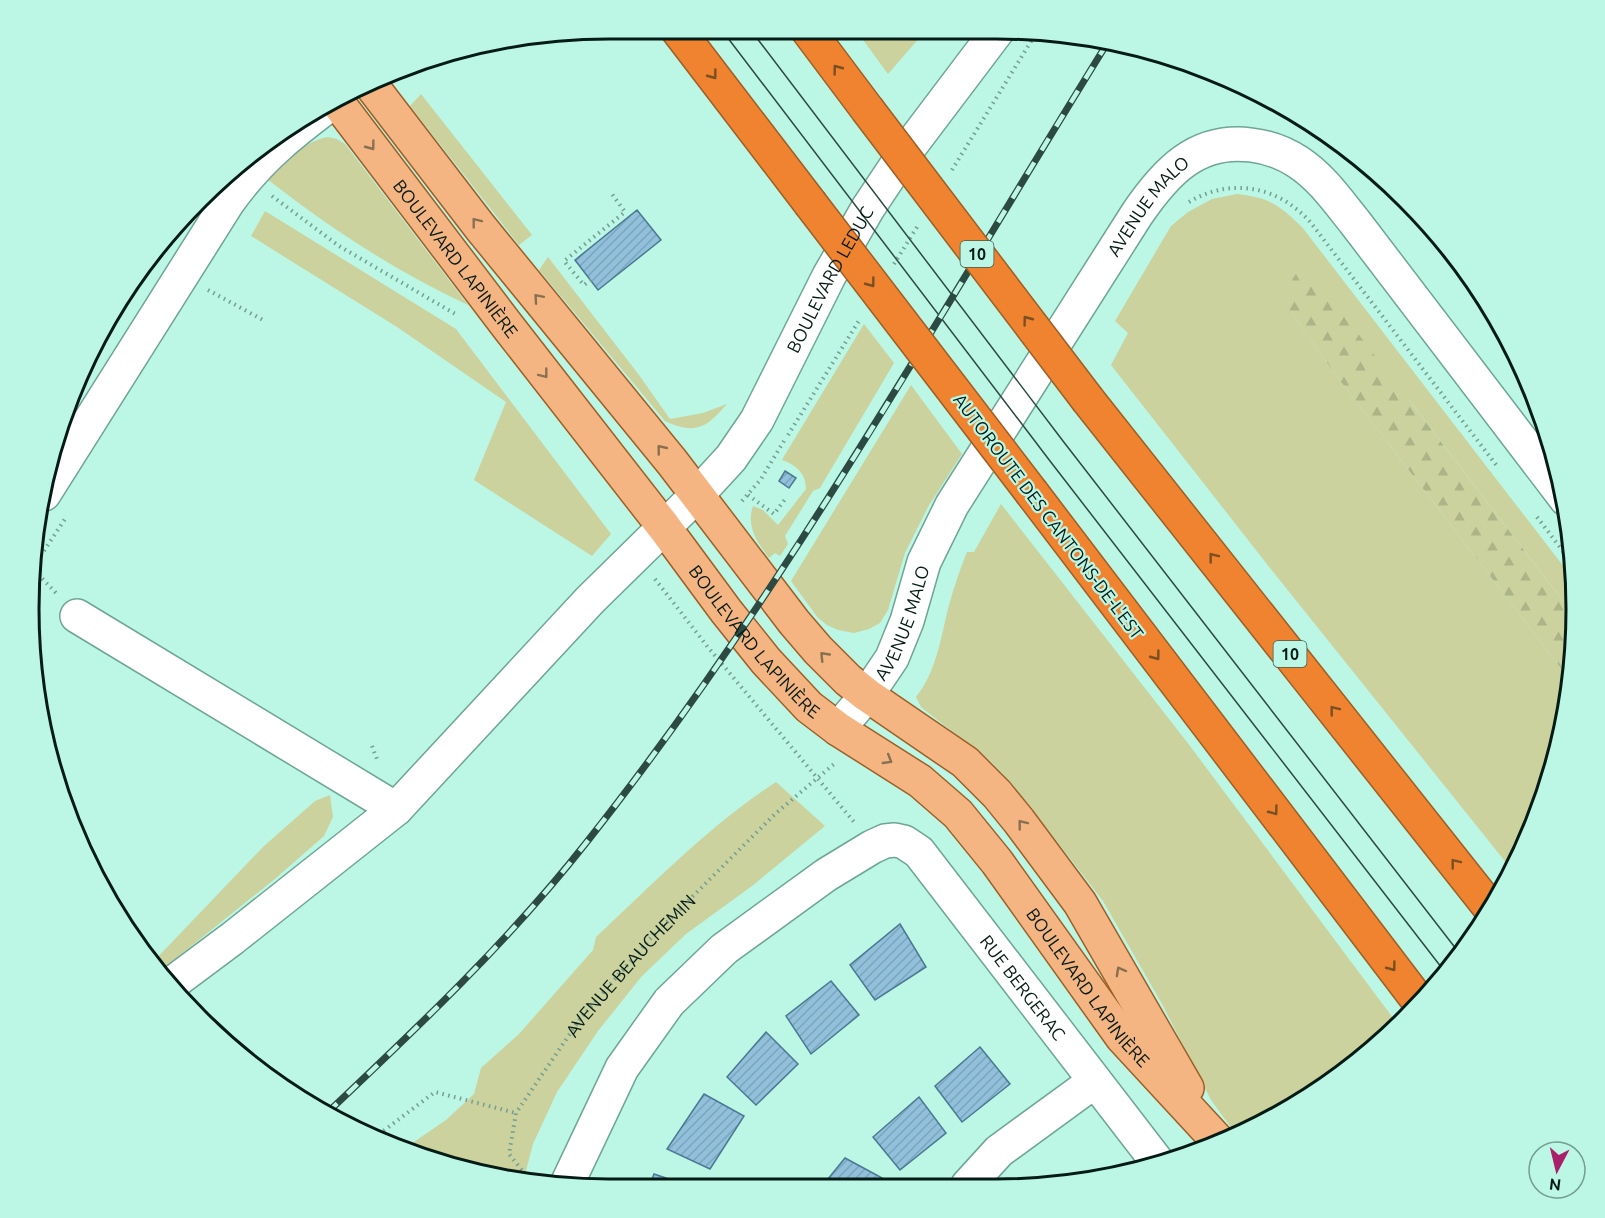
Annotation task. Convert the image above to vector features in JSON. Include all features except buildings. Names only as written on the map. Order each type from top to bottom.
[{"type":"highway","name":"AUTOROUTE DES CANTONS-DE-L'EST","points":[[685,39],[1415,996]]},
{"type":"highway","name":"10","points":[[814,39],[1088,399],[1485,902]]},
{"type":"main road","name":"BOULEVARD LAPINIÈRE","points":[[375,90],[480,227],[697,495],[805,636],[831,664],[867,695],[965,762],[1019,820],[1080,903],[1215,1136]]},
{"type":"main road","name":"BOULEVARD LAPINIÈRE","points":[[341,106],[521,344],[766,661],[809,707],[838,729],[934,791],[958,814],[997,862],[1122,1037],[1213,1136]]},
{"type":"street","name":"BOULEVARD LEDUC","points":[[176,980],[396,808],[590,600],[697,495],[731,458],[749,433],[829,276],[868,208],[902,157],[991,39]]},
{"type":"street","points":[[54,477],[228,202],[246,176],[280,144]]},
{"type":"street","name":"AVENUE MALO","points":[[838,729],[867,695],[892,658],[907,621],[924,562],[952,505],[1137,214],[1155,188],[1171,171],[1189,158],[1220,145],[1243,144],[1272,149],[1297,161],[1319,180],[1354,221],[1551,479]]},
{"type":"street","points":[[77,616],[396,808]]},
{"type":"street","points":[[570,1178],[622,1068],[669,1002],[724,950],[826,875],[864,836]]},
{"type":"street","name":"RUE BERGERAC","points":[[864,836],[885,841],[904,842],[919,852],[1154,1157]]},
{"type":"street","points":[[973,1179],[999,1151],[1095,1081]]},
{"type":"path","name":"AVENUE MALO","points":[[1186,204],[1198,196],[1214,191],[1247,188],[1269,193],[1296,207],[1311,223],[1504,474]]},
{"type":"path","name":"BOULEVARD LAPINIÈRE","points":[[270,194],[339,246],[454,312],[461,319]]},
{"type":"path","points":[[591,280],[584,285],[564,261],[625,212],[612,194]]},
{"type":"path","points":[[748,495],[774,514],[786,498]]},
{"type":"path","points":[[1532,511],[1563,551]]},
{"type":"path","points":[[661,587],[864,836]]},
{"type":"path","points":[[818,778],[836,763]]},
{"type":"path","name":"AVENUE BEAUCHEMIN","points":[[524,1172],[509,1154],[516,1113],[580,1019],[650,939],[775,814],[818,778]]},
{"type":"path","points":[[382,1132],[435,1092],[516,1113]]},
{"type":"green space","points":[[862,39],[918,39],[888,74]]},
{"type":"green space","points":[[421,94],[532,235],[519,245],[410,106]]},
{"type":"green space","points":[[328,137],[345,144],[468,305],[364,248],[267,179],[302,148]]},
{"type":"green space","points":[[1237,194],[1266,200],[1273,203],[1302,227],[1565,568],[1566,605],[1410,401],[1290,311],[1341,382],[1562,670],[1547,757],[1523,827],[1506,863],[1111,365],[1128,333],[1115,321],[1171,226],[1188,212],[1212,199]]},
{"type":"green space","points":[[265,211],[456,329],[611,534],[592,556],[474,480],[506,402],[397,327],[251,236]]},
{"type":"green space","points":[[548,257],[670,419],[703,413],[727,404],[713,419],[700,427],[685,428],[665,421],[539,270]]},
{"type":"green space","points":[[1304,263],[1566,605],[1562,670],[1341,382],[1290,311],[1287,295],[1293,278]]},
{"type":"green space","points":[[864,324],[894,363],[820,488],[813,491],[785,536],[788,544],[780,556],[775,553],[769,558],[757,540],[752,527],[753,506],[763,510],[778,525],[806,489],[800,471],[782,460]]},
{"type":"green space","points":[[911,385],[962,454],[928,507],[905,553],[888,610],[880,623],[854,633],[838,630],[818,618],[791,581]]},
{"type":"green space","points":[[1001,504],[1187,742],[1393,1018],[1343,1061],[1281,1103],[1231,1128],[1211,1100],[1162,1004],[1103,901],[1014,786],[992,763],[921,707],[916,697],[934,665],[951,598],[967,552],[974,552]]},
{"type":"green space","points":[[776,782],[825,826],[752,886],[686,934],[642,976],[598,1031],[557,1092],[533,1144],[526,1172],[461,1160],[411,1144],[446,1120],[474,1094],[481,1068],[519,1034],[593,950],[596,937],[705,836]]},
{"type":"green space","points":[[330,795],[333,817],[324,836],[276,878],[166,967],[158,957],[263,847],[315,801]]},
{"type":"tram line","points":[[729,39],[1050,461],[1440,966]]},
{"type":"tram line","points":[[758,39],[1063,441],[1455,947]]},
{"type":"railway","points":[[333,1107],[428,1016],[526,915],[586,843],[658,748],[794,551],[921,349],[1103,49]]}]
